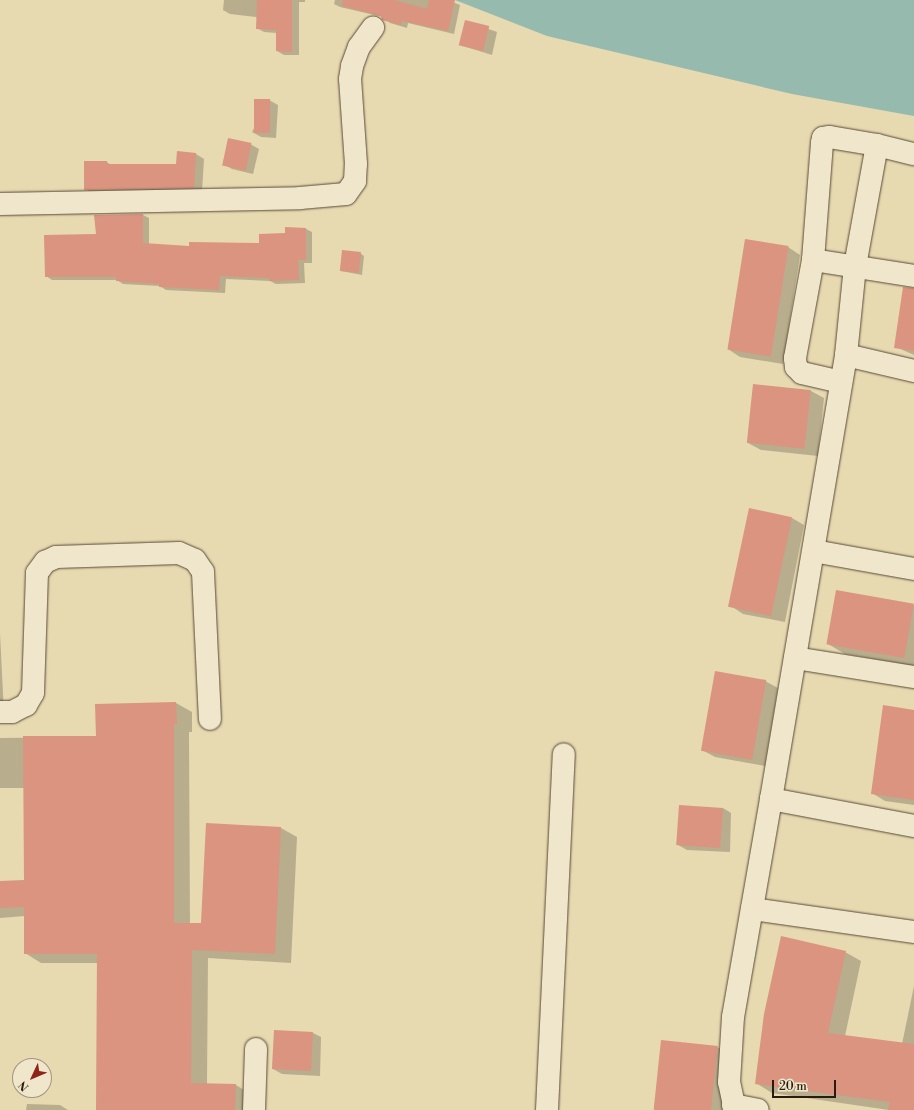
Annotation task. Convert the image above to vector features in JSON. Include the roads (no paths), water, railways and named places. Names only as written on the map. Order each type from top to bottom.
[{"type":"street","points":[[0,204],[300,198],[346,194],[355,181],[356,170],[350,79],[352,66],[359,47],[373,28]]},
{"type":"street","points":[[841,382],[802,373],[795,365],[813,260],[823,138],[829,137],[914,154]]},
{"type":"street","points":[[758,1110],[734,1108],[729,1082],[733,1017],[814,551],[846,355],[856,266],[877,146]]},
{"type":"street","points":[[813,260],[914,276]]},
{"type":"street","points":[[846,355],[914,371]]},
{"type":"street","points":[[814,551],[914,569]]},
{"type":"street","points":[[0,712],[12,712],[26,705],[33,693],[37,573],[45,562],[56,557],[179,553],[195,560],[203,572],[210,719]]},
{"type":"street","points":[[795,658],[914,677]]},
{"type":"street","points":[[547,1110],[564,754]]},
{"type":"street","points":[[771,799],[914,826]]},
{"type":"street","points":[[752,909],[914,932]]},
{"type":"street","points":[[254,1110],[256,1049]]},
{"type":"water","points":[[455,0],[914,0],[914,116],[792,94],[547,36]]}]
